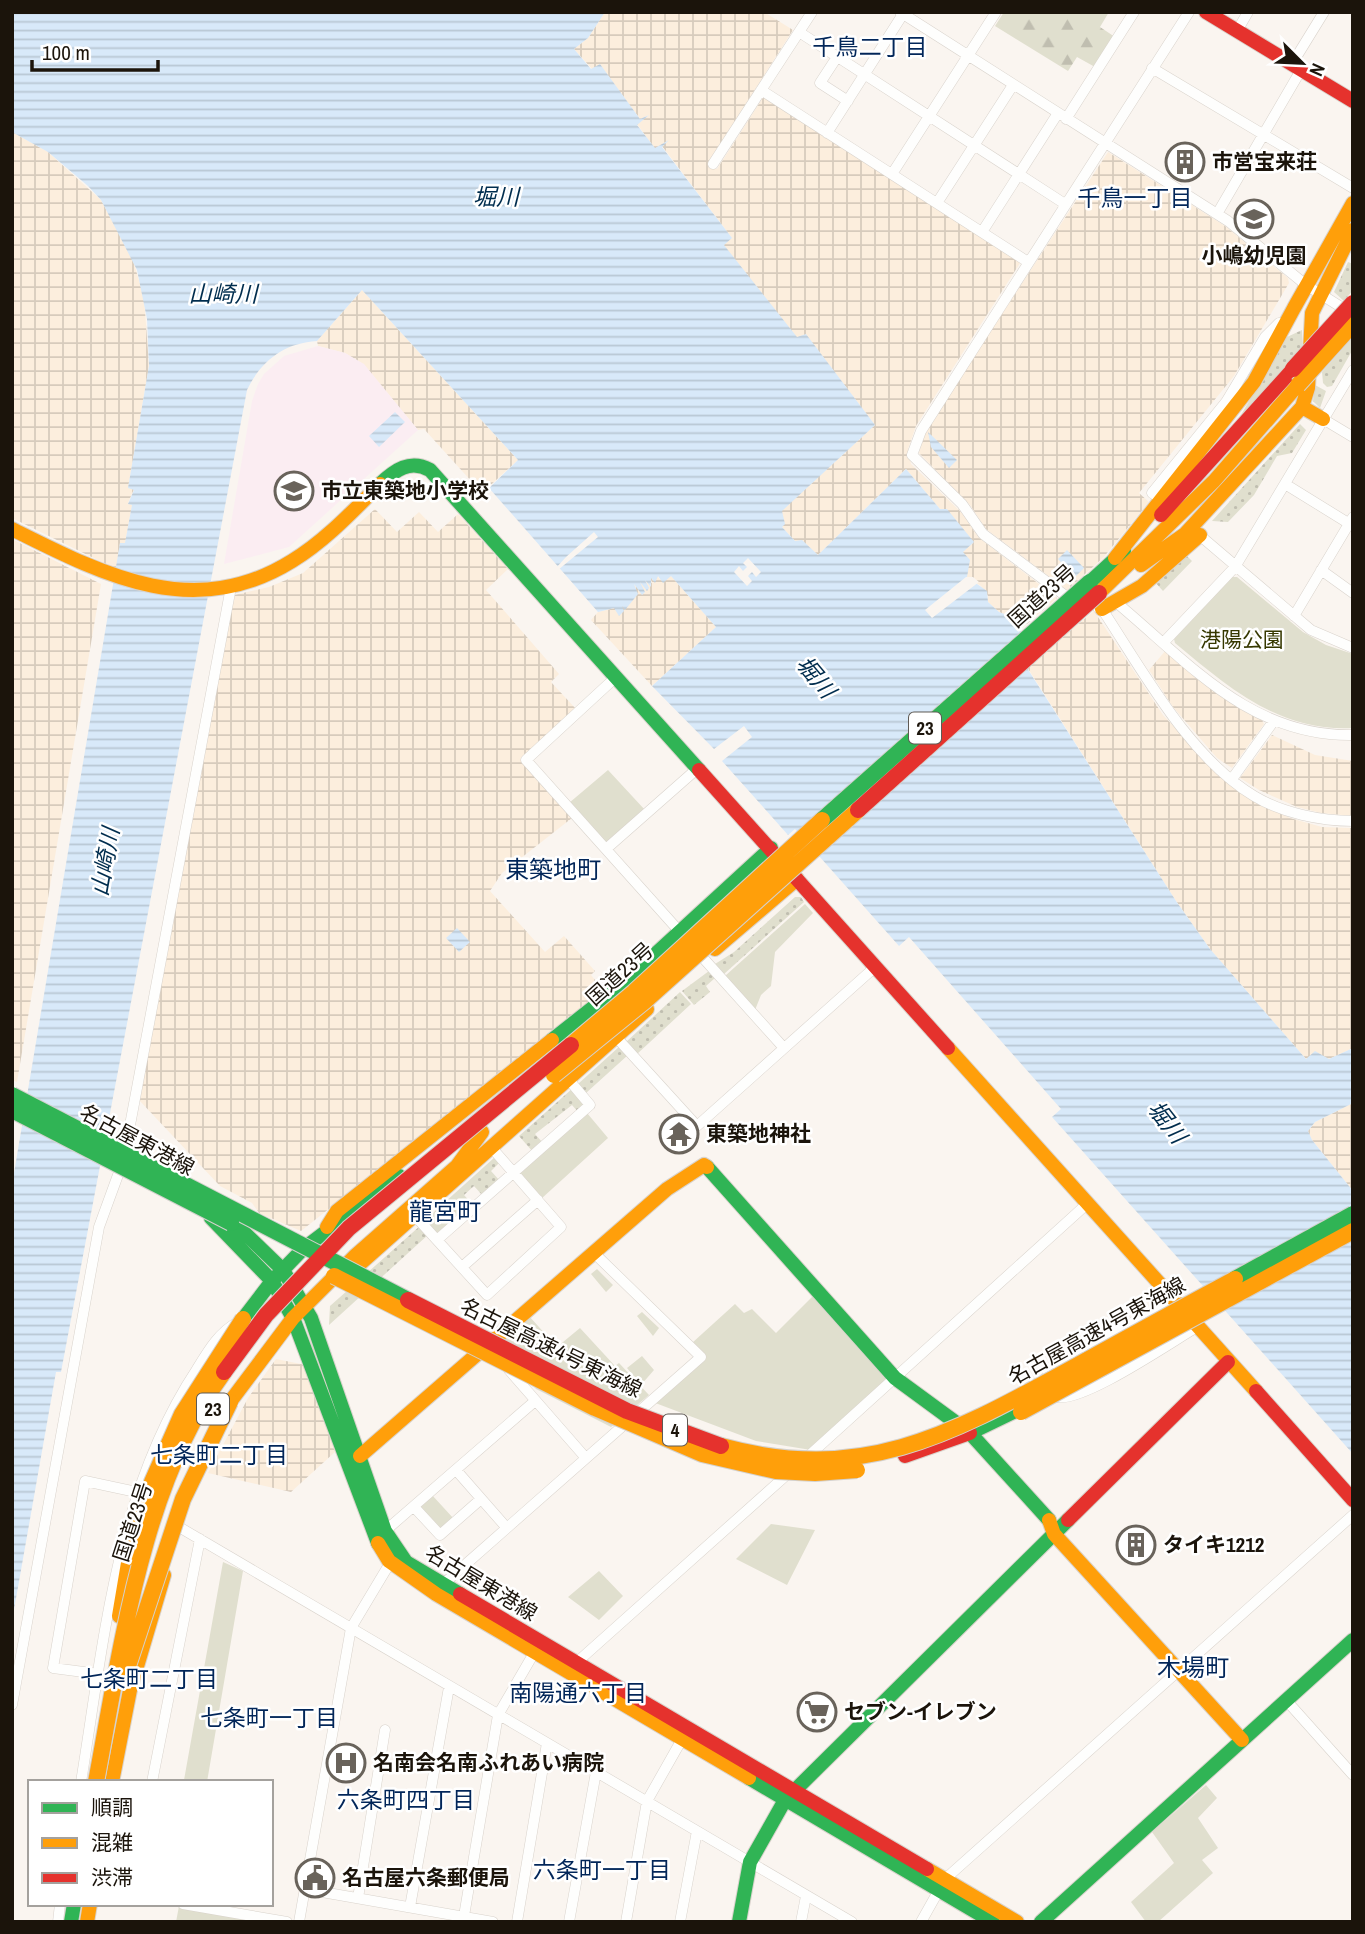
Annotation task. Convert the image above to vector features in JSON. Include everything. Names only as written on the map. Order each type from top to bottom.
[{"type":"main road","points":[[1206,12],[1353,101]]},
{"type":"main road","points":[[1323,419],[1302,407],[1308,387],[1313,290],[1353,203]]},
{"type":"main road","points":[[1294,308],[1313,290],[1353,230]]},
{"type":"main road","name":"国道23号","points":[[110,1780],[126,1672],[151,1562],[174,1490],[200,1435],[231,1381],[277,1318],[314,1275],[634,992],[759,875],[1095,587],[1214,481],[1353,303]]},
{"type":"main road","name":"23","points":[[1118,566],[1254,382],[1294,308]]},
{"type":"main road","name":"国道23号","points":[[1296,377],[1353,324]]},
{"type":"main road","name":"23","points":[[1118,566],[1151,561],[1185,534],[1302,407]]},
{"type":"main road","points":[[12,529],[108,576],[160,591],[224,588],[270,573],[298,557],[391,474],[406,465],[419,463],[447,486],[499,549],[771,848],[874,968],[1353,1500]]},
{"type":"main road","points":[[1110,606],[1169,565],[1198,534]]},
{"type":"main road","points":[[323,1234],[337,1211],[624,983],[771,848]]},
{"type":"main road","points":[[341,1270],[362,1262],[797,879]]},
{"type":"main road","name":"名古屋東港線","points":[[14,1104],[120,1158],[186,1197],[278,1275],[299,1313],[360,1456],[393,1558]]},
{"type":"main road","name":"名古屋高速4号東海線","points":[[14,1104],[421,1322],[668,1443],[703,1456],[773,1472],[835,1473],[909,1459],[1010,1418],[1353,1231]]},
{"type":"main road","name":"名古屋高速4号東海線","points":[[14,1104],[520,1357],[673,1430],[729,1449],[789,1461],[863,1458],[931,1440],[1018,1401],[1353,1214]]},
{"type":"main road","points":[[121,1647],[117,1628],[130,1557],[152,1482],[182,1414],[243,1319],[278,1275],[323,1234],[444,1141],[474,1133]]},
{"type":"main road","points":[[126,1672],[172,1523],[200,1456],[230,1402],[299,1313],[341,1270],[457,1166],[474,1133]]},
{"type":"main road","name":"国道23号","points":[[96,1780],[130,1602],[164,1489],[187,1437],[221,1376],[266,1315],[349,1228],[474,1133]]},
{"type":"main road","points":[[360,1456],[667,1189],[704,1165],[710,1168],[895,1378],[967,1431],[1052,1523],[1054,1534],[1242,1740]]},
{"type":"main road","name":"名古屋東港線","points":[[299,1313],[375,1537],[393,1558],[534,1653],[681,1741],[789,1796]]},
{"type":"main road","points":[[421,1322],[431,1336],[676,1457],[723,1472],[783,1483],[817,1479],[904,1454],[967,1431],[1054,1388],[1099,1362]]},
{"type":"main road","points":[[110,1780],[130,1690],[181,1521],[215,1443],[267,1352]]},
{"type":"main road","points":[[520,1357],[536,1357],[665,1415],[735,1439],[792,1451],[835,1455],[862,1457],[904,1454]]},
{"type":"main road","points":[[739,1922],[750,1862],[789,1796],[1228,1362]]},
{"type":"main road","name":"名古屋東港線","points":[[439,1590],[576,1663],[789,1796],[941,1885],[1017,1922]]},
{"type":"main road","points":[[1041,1922],[1353,1640]]},
{"type":"main road","name":"名古屋東港線","points":[[941,1885],[993,1922]]},
{"type":"street","points":[[713,164],[811,12]]},
{"type":"street","points":[[892,174],[996,12]]},
{"type":"street","points":[[982,232],[1019,174],[1133,12]]},
{"type":"street","points":[[1189,12],[921,431],[912,455],[962,504],[983,534],[1063,594],[1110,606],[1164,642],[1230,697],[1273,722],[1308,731],[1353,735]]},
{"type":"street","points":[[1237,31],[1248,12]]},
{"type":"street","points":[[1217,214],[1264,135],[1324,12]]},
{"type":"street","points":[[827,133],[902,13],[1217,214],[1313,290],[1353,314]]},
{"type":"street","points":[[799,32],[1065,204]]},
{"type":"street","points":[[837,57],[820,83],[848,100]]},
{"type":"street","points":[[1152,68],[1353,188]]},
{"type":"street","points":[[937,204],[1013,85]]},
{"type":"street","points":[[761,90],[1028,262]]},
{"type":"street","points":[[1155,495],[1152,493],[1226,402],[1265,337],[1294,308]]},
{"type":"street","points":[[1164,642],[1235,567],[1353,370]]},
{"type":"street","points":[[1323,419],[1353,437]]},
{"type":"street","points":[[1285,484],[1351,522],[1294,616]]},
{"type":"street","points":[[1198,534],[1294,616],[1333,642],[1353,649]]},
{"type":"street","points":[[1321,570],[1353,593]]},
{"type":"street","points":[[12,1705],[99,1227],[120,1158],[224,588]]},
{"type":"street","points":[[1110,606],[1166,706],[1205,754],[1232,779],[1255,797],[1295,812],[1322,819],[1353,821]]},
{"type":"street","points":[[616,677],[526,760],[706,957],[785,1048]]},
{"type":"street","points":[[1232,779],[1273,722]]},
{"type":"street","points":[[606,849],[698,768]]},
{"type":"street","points":[[616,1037],[697,1126],[874,968]]},
{"type":"street","points":[[437,1240],[590,1104],[569,1080]]},
{"type":"street","points":[[415,1216],[487,1294],[561,1227],[492,1148]]},
{"type":"street","points":[[462,1267],[538,1200]]},
{"type":"street","points":[[576,1663],[1088,1203]]},
{"type":"street","points":[[439,1590],[506,1527],[701,1357],[593,1252]]},
{"type":"street","points":[[1174,1300],[1050,1368],[1057,1398],[1091,1390],[1197,1327]]},
{"type":"street","points":[[81,1780],[122,1544],[137,1491],[185,1386],[226,1328],[243,1319]]},
{"type":"street","points":[[488,1345],[585,1457]]},
{"type":"street","points":[[385,1531],[535,1401]]},
{"type":"street","points":[[456,1471],[506,1527]]},
{"type":"street","points":[[99,1674],[53,1668],[85,1481],[137,1491],[181,1521],[200,1539],[852,1922]]},
{"type":"street","points":[[414,1507],[440,1535],[481,1499]]},
{"type":"street","points":[[921,1922],[941,1885],[1353,1515]]},
{"type":"street","points":[[152,1780],[200,1539]]},
{"type":"street","points":[[299,1922],[351,1628],[393,1558]]},
{"type":"street","points":[[463,1919],[498,1715],[534,1653]]},
{"type":"street","points":[[410,1908],[449,1687]]},
{"type":"street","points":[[1286,1700],[1353,1775]]},
{"type":"street","points":[[358,1898],[385,1730]]},
{"type":"street","points":[[626,1922],[647,1801],[681,1741]]},
{"type":"street","points":[[517,1922],[547,1744]]},
{"type":"street","points":[[569,1922],[596,1772]]},
{"type":"street","points":[[680,1922],[697,1832]]},
{"type":"street","points":[[304,1889],[463,1919],[493,1922]]},
{"type":"street","points":[[801,1922],[806,1896]]},
{"type":"street","points":[[195,1906],[287,1922]]},
{"type":"shaded area","points":[[605,12],[764,12],[793,30],[708,163],[717,169],[764,96],[1022,260],[916,426],[908,449],[911,464],[962,513],[978,537],[1057,598],[1020,630],[1012,617],[999,612],[988,602],[988,596],[981,586],[966,577],[969,563],[962,552],[973,543],[949,512],[940,509],[906,469],[818,555],[802,541],[795,541],[782,527],[781,511],[875,425],[806,335],[797,338],[723,245],[732,238],[662,146],[669,140],[655,149],[637,124],[649,115],[640,119],[600,65],[592,69],[574,49],[588,38]]},
{"type":"shaded area","points":[[12,132],[48,152],[101,200],[131,254],[144,297],[149,366],[128,488],[134,489],[128,503],[132,505],[125,544],[120,543],[116,569],[12,518]]},
{"type":"shaded area","points":[[1108,152],[1225,226],[1288,278],[1289,283],[1234,376],[1139,493],[1149,502],[1103,558],[1067,590],[986,529],[970,505],[919,453],[926,430]]},
{"type":"shaded area","points":[[362,290],[518,460],[482,493],[424,429],[418,430],[364,365],[345,353],[318,346],[317,341]]},
{"type":"shaded area","name":"市立東築地小学校","points":[[318,346],[345,353],[364,364],[418,430],[289,547],[224,564],[252,401],[258,384],[264,374],[284,356]]},
{"type":"shaded area","points":[[375,509],[397,532],[419,512],[438,532],[458,514],[508,569],[486,590],[559,674],[551,682],[576,709],[520,759],[572,818],[502,873],[490,891],[545,952],[564,936],[595,971],[591,975],[604,991],[301,1231],[259,1213],[252,1203],[220,1186],[138,1099],[234,595],[269,587],[303,573]]},
{"type":"shaded area","points":[[12,539],[101,584],[17,1082],[12,1080]]},
{"type":"shaded area","points":[[658,576],[659,579],[671,576],[716,627],[652,686],[591,620],[598,612],[622,609],[622,606],[629,605],[636,592],[634,584],[641,588],[640,582],[646,585],[647,579],[653,584],[650,578]]},
{"type":"shaded area","points":[[1094,611],[1163,715],[1227,783],[1253,801],[1290,818],[1322,827],[1353,828],[1353,1048],[1329,1059],[1321,1056],[1306,1059],[1210,949],[1176,901],[1027,667]]},
{"type":"shaded area","points":[[1166,650],[1232,703],[1262,720],[1264,724],[1232,768],[1217,758],[1173,707],[1149,670]]},
{"type":"shaded area","points":[[1272,735],[1315,755],[1353,761],[1353,816],[1321,813],[1297,807],[1240,778]]},
{"type":"shaded area","points":[[1353,1103],[1353,1191],[1312,1140],[1308,1131],[1315,1122]]},
{"type":"shaded area","points":[[276,1359],[306,1365],[335,1452],[291,1492],[208,1473],[248,1398]]},
{"type":"green space","points":[[1004,12],[1109,12],[1100,27],[1115,37],[1095,67],[1077,57],[1068,71],[995,26]]},
{"type":"green space","points":[[1348,262],[1353,264],[1353,290],[1344,301],[1334,292]]},
{"type":"green space","points":[[1302,330],[1302,349],[1235,425],[1287,337]]},
{"type":"green space","points":[[1353,337],[1353,349],[1332,386],[1327,387],[1323,383],[1322,372]]},
{"type":"green space","points":[[1315,385],[1326,391],[1320,408],[1313,401]]},
{"type":"green space","points":[[1300,424],[1306,430],[1292,453],[1277,456],[1254,495],[1228,522],[1212,521]]},
{"type":"green space","points":[[1186,555],[1192,561],[1163,591],[1154,581]]},
{"type":"green space","name":"港陽公園","points":[[1232,577],[1237,577],[1303,632],[1326,645],[1353,654],[1353,728],[1301,723],[1256,704],[1175,643],[1174,639]]},
{"type":"green space","points":[[608,770],[645,810],[605,845],[569,803]]},
{"type":"green space","points":[[795,897],[801,897],[804,902],[724,974],[715,964],[734,952]]},
{"type":"green space","points":[[805,904],[813,913],[775,952],[771,986],[761,995],[755,1010],[725,976]]},
{"type":"green space","points":[[709,971],[715,978],[706,986],[710,992],[694,1005],[682,991]]},
{"type":"green space","points":[[680,992],[691,1004],[636,1055],[625,1043]]},
{"type":"green space","points":[[620,1046],[628,1055],[586,1093],[578,1084]]},
{"type":"green space","points":[[573,1088],[585,1102],[578,1112],[572,1105],[535,1134],[543,1143],[533,1152],[519,1136]]},
{"type":"green space","points":[[587,1113],[608,1138],[541,1199],[518,1174]]},
{"type":"green space","points":[[495,1157],[500,1162],[491,1171],[500,1181],[483,1196],[474,1186],[464,1195],[473,1205],[436,1234],[424,1221]]},
{"type":"green space","points":[[421,1225],[429,1234],[329,1325],[330,1306]]},
{"type":"green space","points":[[597,1269],[613,1285],[606,1292],[591,1274]]},
{"type":"green space","points":[[813,1296],[887,1379],[811,1450],[756,1441],[650,1401],[702,1357],[692,1343],[735,1304],[744,1313],[752,1309],[776,1333]]},
{"type":"green space","points":[[642,1312],[659,1328],[653,1336],[637,1316]]},
{"type":"green space","points":[[529,1316],[557,1347],[580,1328],[615,1366],[619,1363],[649,1395],[611,1427],[536,1389],[496,1343]]},
{"type":"green space","points":[[642,1356],[654,1370],[641,1385],[627,1368]]},
{"type":"green space","points":[[432,1495],[454,1519],[440,1533],[417,1508]]},
{"type":"green space","points":[[771,1524],[815,1530],[787,1585],[736,1559]]},
{"type":"green space","points":[[223,1562],[243,1571],[207,1780],[184,1780]]},
{"type":"green space","points":[[599,1571],[623,1596],[599,1620],[568,1597]]},
{"type":"green space","points":[[1206,1785],[1217,1798],[1198,1818],[1218,1848],[1202,1860],[1213,1873],[1158,1922],[1146,1922],[1131,1902],[1174,1863],[1152,1832]]},
{"type":"green space","points":[[179,1906],[256,1921],[256,1922],[176,1922]]},
{"type":"water","name":"堀川","points":[[12,12],[605,12],[588,38],[574,49],[591,69],[600,64],[640,119],[649,115],[637,125],[655,148],[669,140],[662,147],[732,238],[724,245],[797,337],[806,334],[875,425],[782,511],[785,524],[782,527],[795,541],[802,540],[818,555],[906,469],[940,509],[947,509],[974,542],[963,552],[970,560],[967,577],[987,591],[988,602],[999,612],[1012,617],[1038,658],[1027,668],[1176,901],[1210,949],[1306,1059],[1315,1051],[1329,1059],[1353,1048],[1353,1103],[1315,1122],[1308,1131],[1312,1140],[1353,1191],[1353,1454],[1052,1117],[1061,1109],[909,937],[899,946],[795,829],[788,835],[722,761],[752,737],[744,726],[714,749],[652,686],[716,627],[671,576],[663,583],[658,576],[655,583],[651,578],[651,587],[645,580],[649,588],[647,591],[640,582],[645,592],[642,595],[634,584],[638,594],[625,610],[622,606],[624,611],[619,616],[614,608],[598,612],[489,488],[518,460],[362,290],[317,341],[294,345],[275,355],[259,370],[247,390],[61,1372],[56,1372],[12,1621],[12,1185],[120,543],[125,543],[132,505],[128,504],[134,490],[128,488],[149,366],[147,319],[137,270],[101,200],[48,152],[12,132]],"holes":[[[748,558],[761,572],[756,577],[752,572],[748,576],[752,581],[747,586],[734,572],[739,566],[743,571],[747,567],[743,563]]]},
{"type":"water","points":[[395,412],[405,422],[379,447],[369,436]]},
{"type":"water","points":[[928,432],[957,460],[949,468],[931,447]]},
{"type":"water","points":[[1067,550],[1084,568],[1075,577],[1058,559]]},
{"type":"water","points":[[457,928],[470,942],[459,952],[446,938]]},
{"type":"pier","points":[[594,532],[598,537],[558,570],[556,568],[566,557]]},
{"type":"pier","points":[[966,577],[973,577],[979,582],[932,618],[925,610]]},
{"type":"traffic: fast","points":[[380,484],[391,474],[409,466],[430,470],[699,770]]},
{"type":"traffic: fast","points":[[1090,582],[1124,551]]},
{"type":"traffic: fast","points":[[822,820],[1090,582]]},
{"type":"traffic: fast","points":[[552,1040],[624,983],[771,848]]},
{"type":"traffic: fast","points":[[12,1095],[408,1300]]},
{"type":"traffic: fast","points":[[12,1110],[231,1223]]},
{"type":"traffic: fast","points":[[707,1167],[895,1378],[970,1433],[1049,1520]]},
{"type":"traffic: fast","points":[[243,1319],[272,1281],[303,1249],[399,1176]]},
{"type":"traffic: fast","points":[[225,1214],[283,1270],[311,1318],[385,1531],[406,1562],[460,1594]]},
{"type":"traffic: fast","points":[[1235,1279],[1353,1214]]},
{"type":"traffic: fast","points":[[211,1218],[272,1281],[293,1318],[378,1543]]},
{"type":"traffic: fast","points":[[970,1433],[1028,1405]]},
{"type":"traffic: fast","points":[[739,1922],[750,1862],[785,1800],[1068,1520]]},
{"type":"traffic: fast","points":[[1041,1922],[1353,1640]]},
{"type":"traffic: fast","points":[[749,1778],[993,1922]]},
{"type":"traffic: fast","points":[[71,1922],[74,1906]]},
{"type":"traffic: slow","points":[[1294,308],[1353,203]]},
{"type":"traffic: slow","points":[[1323,419],[1302,407],[1308,388],[1312,313],[1353,230]]},
{"type":"traffic: slow","points":[[1115,558],[1254,382],[1294,308]]},
{"type":"traffic: slow","points":[[1298,385],[1353,324]]},
{"type":"traffic: slow","points":[[1099,593],[1214,481],[1298,385]]},
{"type":"traffic: slow","points":[[1141,565],[1185,534],[1302,407]]},
{"type":"traffic: slow","points":[[12,529],[81,562],[150,585],[185,590],[220,588],[256,579],[292,561],[327,535],[380,484]]},
{"type":"traffic: slow","points":[[1102,609],[1142,586],[1200,535]]},
{"type":"traffic: slow","points":[[554,1075],[645,1001],[858,810]]},
{"type":"traffic: slow","points":[[571,1045],[634,992],[822,820]]},
{"type":"traffic: slow","points":[[715,949],[797,879]]},
{"type":"traffic: slow","points":[[345,1269],[362,1262],[647,1009]]},
{"type":"traffic: slow","points":[[327,1227],[337,1211],[552,1040]]},
{"type":"traffic: slow","points":[[948,1048],[1256,1391]]},
{"type":"traffic: slow","points":[[230,1402],[293,1318],[356,1255],[457,1166],[482,1132]]},
{"type":"traffic: slow","points":[[360,1456],[667,1189],[704,1165],[707,1167]]},
{"type":"traffic: slow","points":[[1021,1412],[1353,1231]]},
{"type":"traffic: slow","points":[[334,1276],[595,1408],[702,1454],[776,1471],[815,1473],[857,1470]]},
{"type":"traffic: slow","points":[[721,1446],[771,1456],[817,1459],[860,1456],[902,1447],[942,1433],[1024,1394],[1235,1279]]},
{"type":"traffic: slow","points":[[129,1557],[152,1482],[182,1414],[243,1319]]},
{"type":"traffic: slow","points":[[96,1780],[126,1624],[154,1516],[173,1464],[196,1416],[224,1372]]},
{"type":"traffic: slow","points":[[127,1669],[183,1499],[230,1402]]},
{"type":"traffic: slow","points":[[1049,1520],[1054,1534],[1242,1740]]},
{"type":"traffic: slow","points":[[378,1543],[389,1561],[436,1594],[749,1778]]},
{"type":"traffic: slow","points":[[119,1616],[129,1557]]},
{"type":"traffic: slow","points":[[112,1780],[130,1690],[164,1575]]},
{"type":"traffic: slow","points":[[927,1869],[1017,1922]]},
{"type":"traffic: slow","points":[[87,1922],[90,1906]]},
{"type":"traffic: jam","points":[[1206,12],[1353,101]]},
{"type":"traffic: jam","points":[[1293,369],[1353,303]]},
{"type":"traffic: jam","points":[[1161,515],[1293,369]]},
{"type":"traffic: jam","points":[[858,810],[1099,593]]},
{"type":"traffic: jam","points":[[699,770],[948,1048]]},
{"type":"traffic: jam","points":[[224,1372],[266,1315],[349,1228],[571,1045]]},
{"type":"traffic: jam","points":[[408,1300],[627,1411],[721,1446]]},
{"type":"traffic: jam","points":[[1068,1520],[1228,1362]]},
{"type":"traffic: jam","points":[[1256,1391],[1353,1500]]},
{"type":"traffic: jam","points":[[905,1456],[970,1433]]},
{"type":"traffic: jam","points":[[460,1594],[927,1869]]},
{"type":"place","name":"市営宝来荘","points":[[1185,162]]},
{"type":"place","name":"小嶋幼児園","points":[[1254,219]]},
{"type":"place","name":"市立東築地小学校","points":[[294,491]]},
{"type":"place","name":"東築地神社","points":[[679,1134]]},
{"type":"place","name":"タイキ1212","points":[[1136,1545]]},
{"type":"place","name":"セブン-イレブン","points":[[817,1712]]},
{"type":"place","name":"名南会名南ふれあい病院","points":[[346,1763]]},
{"type":"place","name":"名古屋六条郵便局","points":[[315,1878]]},
{"type":"district","name":"千鳥二丁目","points":[[870,47]]},
{"type":"district","name":"千鳥一丁目","points":[[1135,198]]},
{"type":"district","name":"東築地町","points":[[553,870]]},
{"type":"district","name":"龍宮町","points":[[445,1212]]},
{"type":"district","name":"七条町二丁目","points":[[219,1455]]},
{"type":"district","name":"木場町","points":[[1193,1668]]},
{"type":"district","name":"七条町二丁目","points":[[149,1679]]},
{"type":"district","name":"南陽通六丁目","points":[[578,1693]]},
{"type":"district","name":"七条町一丁目","points":[[269,1718]]},
{"type":"district","name":"六条町四丁目","points":[[406,1800]]},
{"type":"district","name":"六条町一丁目","points":[[602,1870]]},
{"type":"water label","name":"山崎川","points":[[223,294]]},
{"type":"water label","name":"山崎川","points":[[105,862]]}]
